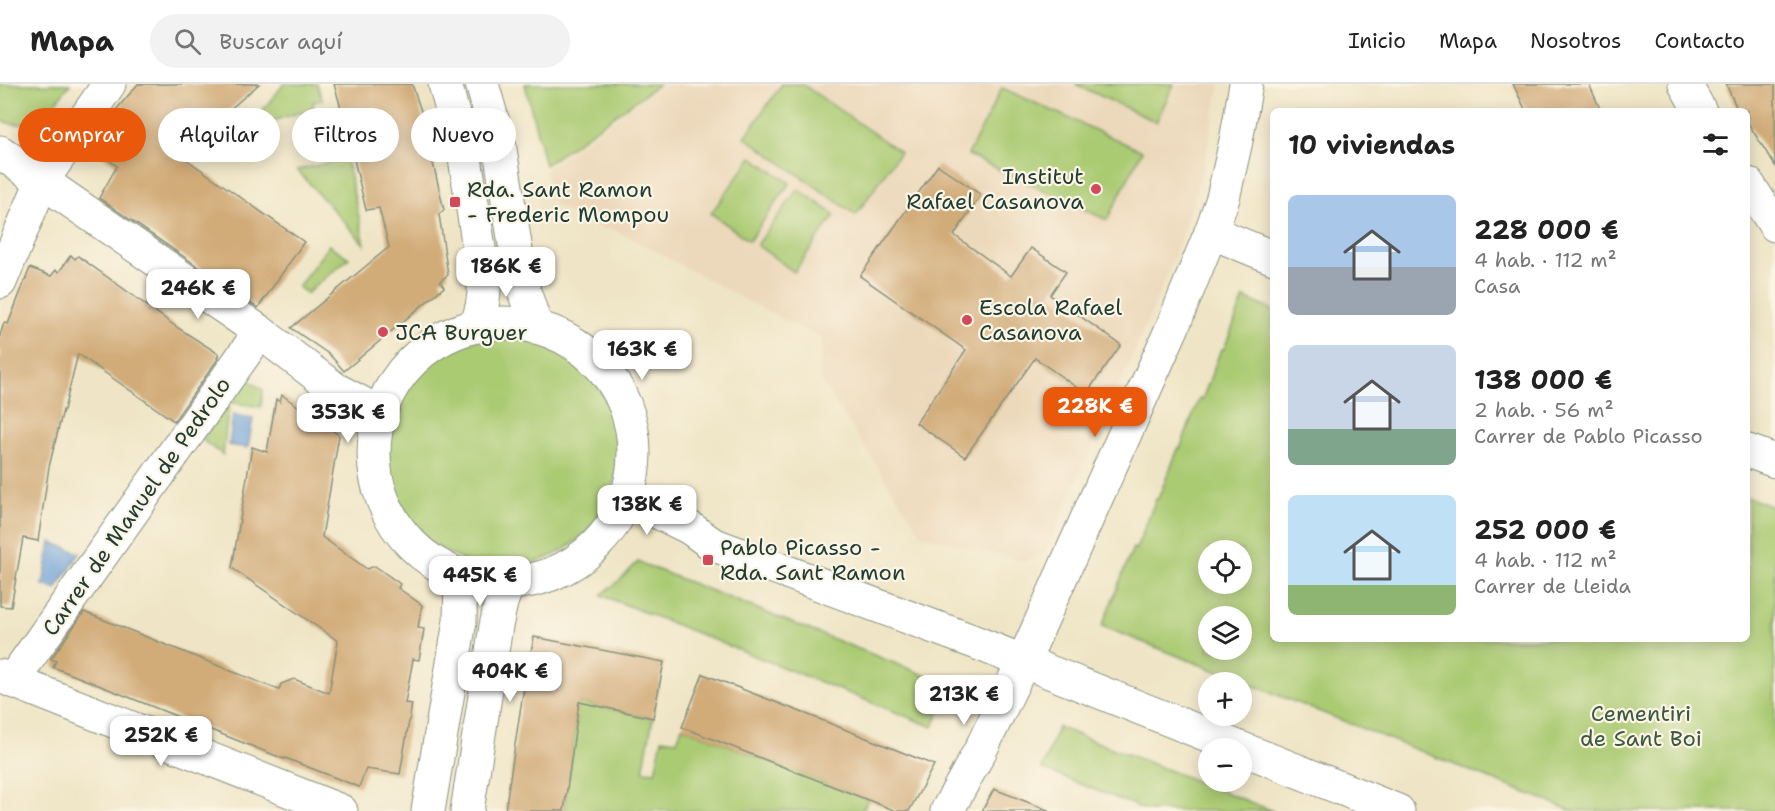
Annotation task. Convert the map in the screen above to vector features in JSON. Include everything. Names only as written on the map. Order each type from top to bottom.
[{"type":"street","points":[[0,282],[42,182],[109,84]]},
{"type":"street","points":[[445,84],[465,158],[484,280],[482,309],[476,326]]},
{"type":"street","points":[[482,84],[499,143],[521,282],[536,327]]},
{"type":"street","points":[[947,811],[980,751],[1023,662],[1173,326],[1223,198],[1246,84]]},
{"type":"street","points":[[1685,84],[1698,108]]},
{"type":"street","points":[[0,152],[260,332],[335,389],[380,412]]},
{"type":"street","points":[[1750,187],[1775,225]]},
{"type":"street","points":[[1211,232],[1270,256]]},
{"type":"street","points":[[506,324],[536,327],[571,342],[592,357],[609,376],[622,398],[630,422],[634,447],[633,473],[627,497],[613,525],[593,549],[581,559],[554,574],[539,579],[508,583],[484,582],[460,576],[428,559],[414,547],[401,534],[383,502],[374,467],[374,448],[380,412],[395,382],[416,357],[444,338],[476,326],[506,324]]},
{"type":"street","name":"Carrer de Manuel de Pedrolo","points":[[6,679],[260,332]]},
{"type":"street","points":[[1750,452],[1775,461]]},
{"type":"street","points":[[627,497],[690,528],[712,544],[1023,662],[1398,811]]},
{"type":"street","points":[[428,811],[460,621],[460,576]]},
{"type":"street","points":[[466,811],[496,626],[508,583]]},
{"type":"street","points":[[6,679],[341,811]]},
{"type":"shaded area","name":"Escola Rafael Casanova","points":[[663,84],[1220,84],[1204,165],[1181,240],[1156,302],[1044,555],[1024,561],[922,535],[820,379],[822,338],[745,300],[613,229],[601,229],[554,205],[545,170]]},
{"type":"green space","points":[[0,84],[70,84],[50,108],[18,108],[18,124],[0,120]]},
{"type":"green space","points":[[284,84],[317,84],[322,100],[313,102],[314,108],[292,108],[292,115],[280,119],[280,108],[264,108]]},
{"type":"green space","points":[[525,84],[659,84],[545,165]]},
{"type":"green space","points":[[782,84],[802,84],[900,152],[856,215],[745,137]]},
{"type":"green space","points":[[1075,84],[1174,84],[1156,122]]},
{"type":"green space","points":[[1002,88],[1142,151],[1107,220],[968,155]]},
{"type":"green space","points":[[752,157],[790,183],[749,241],[711,213]]},
{"type":"green space","points":[[333,162],[347,162],[365,245],[297,170]]},
{"type":"green space","points":[[798,189],[835,215],[794,272],[757,245]]},
{"type":"green space","points":[[329,245],[349,258],[307,293],[298,287]]},
{"type":"green space","name":"Cementiri de Sant Boi","points":[[1244,298],[1270,309],[1270,642],[1750,642],[1750,498],[1775,508],[1775,811],[1572,811],[1252,685],[1252,672],[1219,672],[1102,626],[1133,548],[1136,549],[1178,449],[1180,449],[1199,399],[1202,400],[1221,349],[1224,349]]},
{"type":"green space","points":[[503,337],[525,339],[547,346],[576,363],[592,379],[613,419],[618,452],[616,474],[609,496],[592,525],[576,541],[536,562],[503,567],[481,565],[459,558],[430,541],[414,525],[393,485],[388,452],[390,430],[397,408],[414,379],[430,363],[470,342]]},
{"type":"green space","points":[[246,378],[263,390],[261,407],[229,402],[223,455],[202,440]]},
{"type":"green space","points":[[638,562],[950,685],[933,727],[601,595]]},
{"type":"green space","points":[[579,702],[653,718],[643,771],[655,772],[662,739],[677,741],[682,727],[868,800],[862,811],[564,811]]},
{"type":"green space","points":[[1058,727],[1198,782],[1198,792],[1224,792],[1273,811],[1149,811],[1042,769]]},
{"type":"water","points":[[233,415],[253,418],[248,448],[229,445]]},
{"type":"water","points":[[51,542],[80,553],[56,589],[43,585]]},
{"type":"building","points":[[138,84],[259,84],[232,108],[158,108],[158,162],[190,162],[304,242],[258,308],[99,198],[117,166],[111,162],[146,162],[146,108],[118,108]]},
{"type":"building","points":[[334,84],[412,84],[420,108],[411,108],[411,162],[433,162],[444,210],[439,214],[448,275],[440,281],[444,287],[344,371],[330,355],[291,328],[389,247],[379,208],[366,210],[355,162],[399,162],[399,108],[341,108]]},
{"type":"building","points":[[1513,84],[1589,84],[1600,108],[1525,108]]},
{"type":"building","points":[[1726,84],[1775,84],[1775,166],[1750,126],[1750,108],[1737,108]]},
{"type":"building","points":[[938,165],[981,195],[954,235],[1011,276],[1031,248],[1066,272],[1050,295],[1121,345],[1086,394],[1035,358],[965,457],[916,423],[966,350],[860,276]]},
{"type":"building","points":[[71,255],[75,259],[78,256],[178,328],[219,354],[218,359],[174,421],[78,354],[49,467],[38,541],[23,538],[11,607],[0,606],[0,335],[4,323],[8,324],[30,268],[51,276],[56,270],[59,272]]},
{"type":"building","points":[[282,395],[339,435],[322,537],[367,569],[375,566],[400,584],[398,588],[422,605],[418,628],[424,629],[419,660],[413,659],[405,703],[412,704],[400,774],[366,769],[359,787],[53,667],[56,661],[51,659],[84,612],[279,690],[281,684],[294,679],[329,693],[338,641],[232,568],[252,447],[267,452],[276,399],[280,402]]},
{"type":"building","points":[[534,637],[664,662],[653,718],[579,702],[564,811],[505,811]]},
{"type":"building","points":[[703,674],[934,765],[909,811],[896,811],[758,757],[682,727]]},
{"type":"building","points":[[994,789],[1048,810],[1048,811],[982,811]]},
{"type":"place","name":"Institut Rafael Casanova","points":[[1096,189]]},
{"type":"place","name":"Rda. Sant Ramon - Frederic Mompou","points":[[455,202]]},
{"type":"place","name":"Escola Rafael Casanova","points":[[967,320]]},
{"type":"place","name":"JCA Burguer","points":[[383,332]]},
{"type":"place","name":"Pablo Picasso - Rda. Sant Ramon","points":[[708,560]]}]
